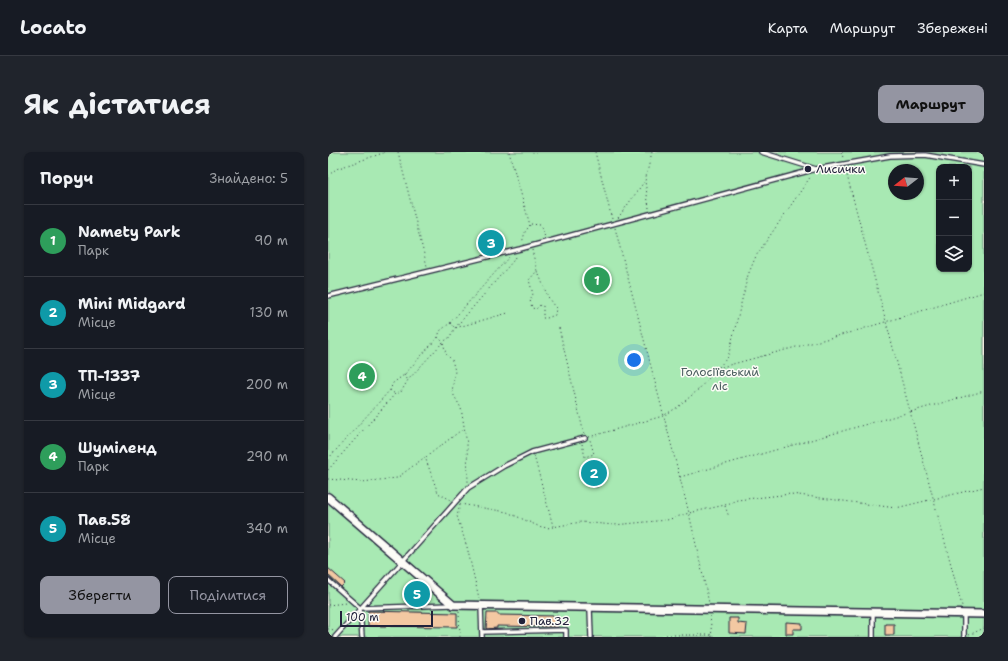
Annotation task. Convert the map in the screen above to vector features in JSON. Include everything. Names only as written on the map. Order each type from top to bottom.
[{"type":"street","points":[[328,497],[456,605],[984,614]]},
{"type":"lane","points":[[761,152],[816,169]]},
{"type":"lane","points":[[328,296],[520,249],[816,169],[844,163],[890,156],[925,155],[984,165]]},
{"type":"lane","points":[[336,637],[360,608],[468,488],[504,466],[532,452],[587,438]]},
{"type":"lane","points":[[328,580],[360,608],[456,605]]},
{"type":"lane","points":[[481,605],[482,637]]},
{"type":"lane","points":[[360,608],[362,637]]},
{"type":"lane","points":[[590,608],[591,637]]},
{"type":"lane","points":[[873,611],[873,637]]},
{"type":"lane","points":[[964,613],[965,637]]},
{"type":"lane","points":[[482,632],[566,630],[566,637]]},
{"type":"path","points":[[328,176],[336,169],[386,152]]},
{"type":"path","points":[[398,152],[429,272]]},
{"type":"path","points":[[328,470],[395,394],[401,392],[408,380],[443,342],[449,338],[455,328],[513,261],[520,249],[525,232],[530,224],[509,152]]},
{"type":"path","points":[[595,152],[680,477],[709,599],[712,636],[664,635],[664,637]]},
{"type":"path","points":[[650,214],[645,182],[652,152]]},
{"type":"path","points":[[842,152],[964,613]]},
{"type":"path","points":[[587,438],[663,416],[678,407],[698,390],[728,357],[748,275],[756,256],[816,169]]},
{"type":"path","points":[[613,224],[645,182]]},
{"type":"path","points":[[530,224],[540,225],[543,229],[546,241]]},
{"type":"path","points":[[530,246],[537,271],[544,284],[548,300],[556,308],[555,315],[547,318],[543,318],[543,306],[540,305],[536,309],[532,308],[530,304],[532,294],[530,280],[537,271]]},
{"type":"path","points":[[328,459],[390,390],[393,383],[404,375],[438,337],[440,331],[450,323],[511,256]]},
{"type":"path","points":[[718,368],[886,322],[984,292]]},
{"type":"path","points":[[455,328],[508,313]]},
{"type":"path","points":[[450,323],[455,328]]},
{"type":"path","points":[[559,328],[587,438],[594,454],[585,456],[580,439]]},
{"type":"path","points":[[438,337],[443,342],[446,354],[452,360],[456,372],[452,392],[461,408],[467,444],[468,488]]},
{"type":"path","points":[[404,375],[408,380]]},
{"type":"path","points":[[390,390],[395,394]]},
{"type":"path","points":[[680,477],[910,410],[984,391]]},
{"type":"path","points":[[328,480],[362,482],[397,478],[464,428]]},
{"type":"path","points":[[532,452],[553,527]]},
{"type":"path","points":[[425,457],[438,493],[454,502],[507,512],[538,526],[553,527],[581,522],[614,524],[667,520],[689,513],[725,505],[737,500],[791,494],[896,508],[984,487]]},
{"type":"path","points":[[463,499],[457,516],[467,547],[481,605]]},
{"type":"path","points":[[725,505],[729,517]]},
{"type":"path","points":[[328,605],[353,603]]},
{"type":"path","points":[[456,605],[460,637]]},
{"type":"path","points":[[965,637],[984,628]]},
{"type":"green space","name":"Голосіївський ліс","points":[[328,152],[984,152],[984,637],[328,637]]},
{"type":"building","points":[[597,460],[603,482],[597,487],[590,486],[584,464]]},
{"type":"building","points":[[328,568],[345,583],[341,587],[328,575]]},
{"type":"building","points":[[406,590],[427,590],[427,598],[422,598],[422,601],[411,601],[411,598],[406,598]]},
{"type":"building","points":[[368,611],[457,613],[457,627],[368,626]]},
{"type":"building","name":"Пав.32","points":[[487,613],[498,613],[498,615],[558,616],[558,627],[497,626],[497,628],[486,629]]},
{"type":"building","points":[[729,618],[738,618],[738,623],[747,624],[746,634],[729,633]]},
{"type":"building","points":[[786,622],[802,623],[802,629],[793,629],[793,634],[786,634]]},
{"type":"building","points":[[885,624],[894,624],[894,635],[885,635]]},
{"type":"place","name":"Лисички","points":[[808,169]]},
{"type":"place","name":"ТП-1337","points":[[491,243]]},
{"type":"place","name":"Namety Park","points":[[597,280]]},
{"type":"place","name":"Шуміленд","points":[[362,376]]},
{"type":"place","name":"Mini Midgard","points":[[594,473]]},
{"type":"place","name":"Пав.58","points":[[417,594]]},
{"type":"place","name":"Пав.32","points":[[522,621]]}]
